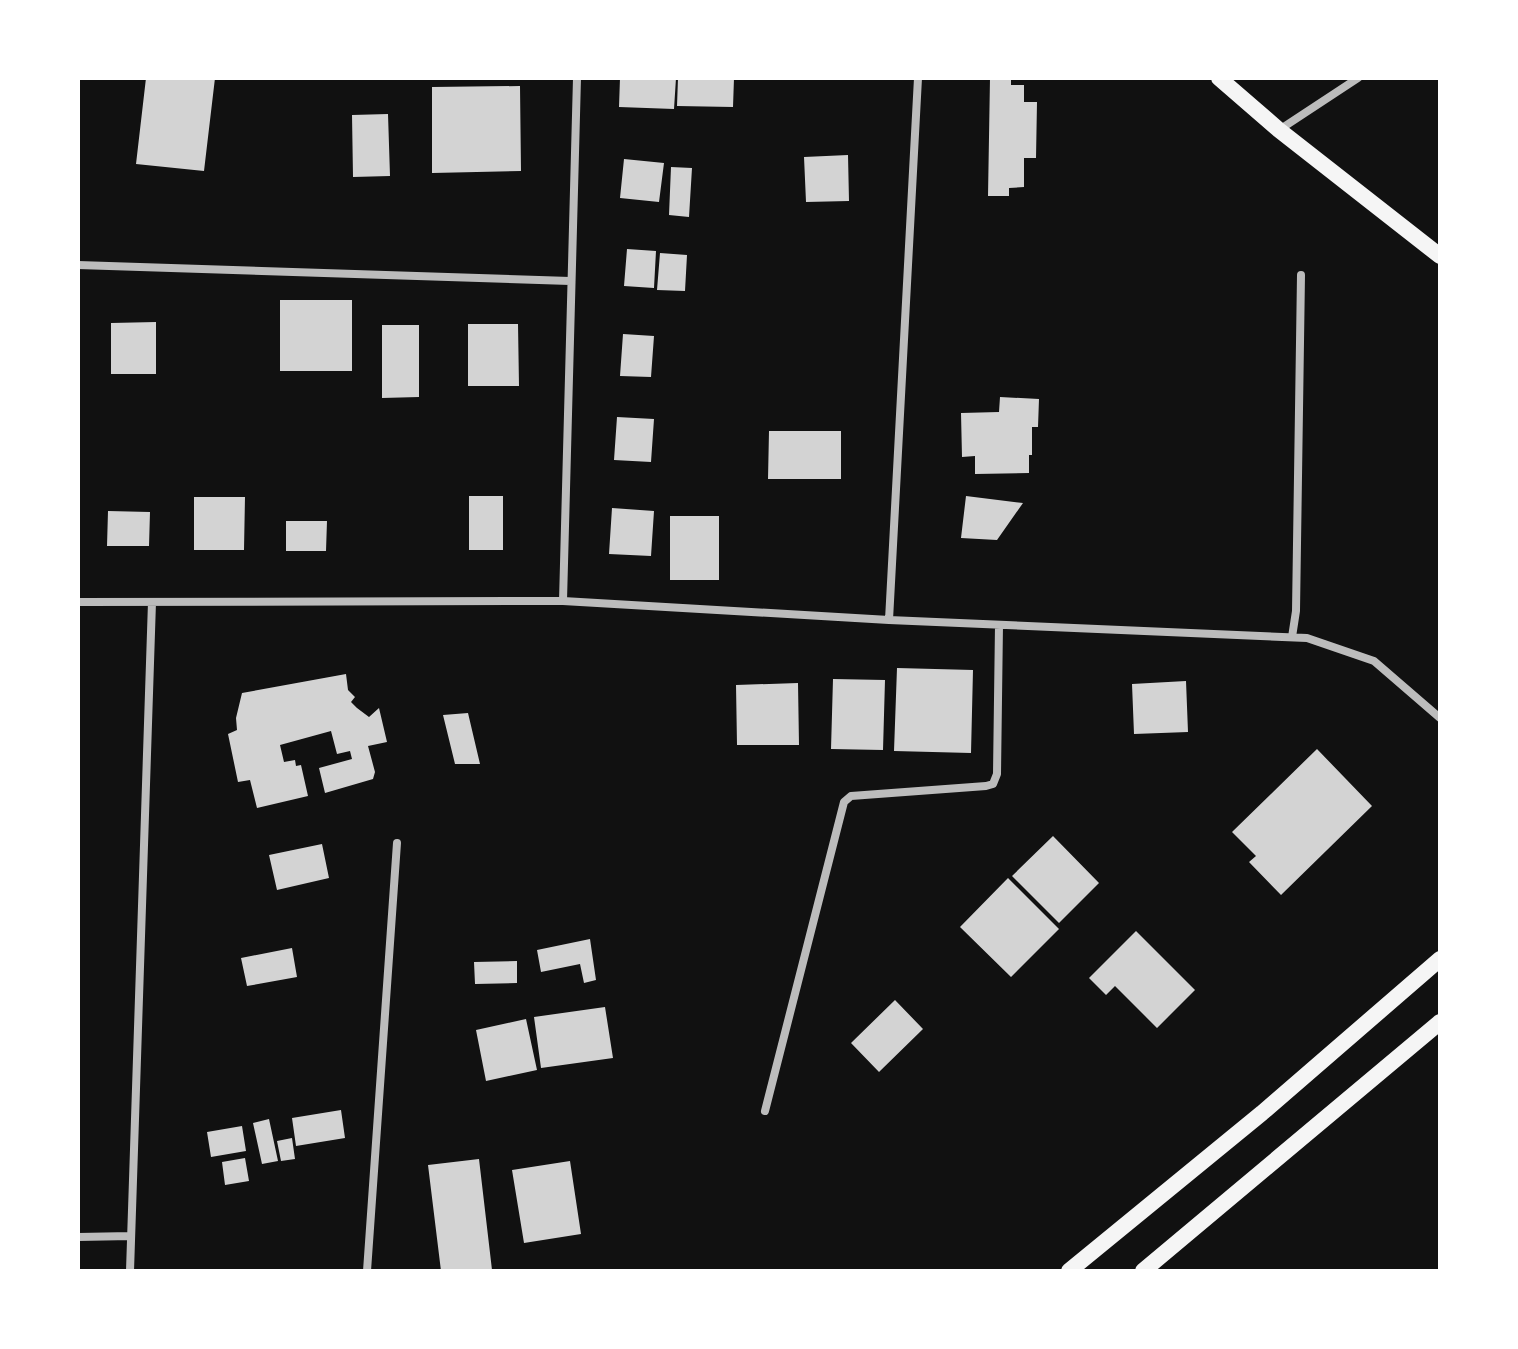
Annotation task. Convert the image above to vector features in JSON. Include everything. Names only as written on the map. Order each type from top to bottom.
[{"type":"main road","points":[[1219,78],[1279,130],[1440,256]]},
{"type":"main road","points":[[1069,1271],[1262,1113],[1440,959]]},
{"type":"main road","points":[[1143,1271],[1440,1022]]},
{"type":"street","points":[[563,601],[577,78]]},
{"type":"street","points":[[889,620],[918,78]]},
{"type":"street","points":[[1279,130],[1358,78]]},
{"type":"street","points":[[78,265],[570,281]]},
{"type":"street","points":[[1292,637],[1296,611],[1301,275]]},
{"type":"street","points":[[78,602],[563,601],[889,620],[1307,638],[1374,661],[1440,718]]},
{"type":"street","points":[[130,1271],[152,602]]},
{"type":"street","points":[[765,1111],[844,802],[851,796],[993,784],[997,774],[1000,702],[999,625]]},
{"type":"street","points":[[367,1271],[397,843]]},
{"type":"street","points":[[78,1237],[131,1236]]},
{"type":"building","points":[[146,78],[215,78],[204,171],[136,164]]},
{"type":"building","points":[[620,78],[676,78],[674,109],[619,107]]},
{"type":"building","points":[[678,78],[734,78],[733,107],[677,106]]},
{"type":"building","points":[[990,78],[1011,78],[1011,85],[1024,85],[1024,102],[1037,102],[1036,158],[1024,158],[1024,187],[1009,188],[1009,196],[988,196]]},
{"type":"building","points":[[520,86],[521,171],[432,173],[432,87]]},
{"type":"building","points":[[388,114],[390,176],[353,177],[352,115]]},
{"type":"building","points":[[848,155],[849,201],[806,202],[804,157]]},
{"type":"building","points":[[624,159],[664,163],[659,202],[620,198]]},
{"type":"building","points":[[671,167],[692,168],[689,217],[669,215]]},
{"type":"building","points":[[627,249],[656,251],[654,288],[624,286]]},
{"type":"building","points":[[660,253],[687,255],[685,291],[657,290]]},
{"type":"building","points":[[280,300],[352,300],[352,371],[280,371]]},
{"type":"building","points":[[156,322],[156,374],[111,374],[111,323]]},
{"type":"building","points":[[468,324],[518,324],[519,386],[468,386]]},
{"type":"building","points":[[382,325],[419,325],[419,397],[382,398]]},
{"type":"building","points":[[623,334],[654,336],[651,377],[620,376]]},
{"type":"building","points":[[1000,397],[1039,399],[1038,427],[1032,427],[1029,473],[975,474],[975,456],[962,457],[961,413],[999,412]]},
{"type":"building","points":[[617,417],[654,419],[651,462],[614,460]]},
{"type":"building","points":[[769,431],[841,431],[841,479],[768,479]]},
{"type":"building","points":[[469,496],[503,496],[503,550],[469,550]]},
{"type":"building","points":[[966,496],[1023,503],[997,540],[961,538]]},
{"type":"building","points":[[194,497],[245,497],[244,550],[194,550]]},
{"type":"building","points":[[612,508],[654,511],[651,556],[609,554]]},
{"type":"building","points":[[108,511],[150,512],[149,546],[107,546]]},
{"type":"building","points":[[670,516],[719,516],[719,580],[670,580]]},
{"type":"building","points":[[286,521],[327,521],[326,551],[286,551]]},
{"type":"building","points":[[897,668],[973,670],[971,753],[894,751]]},
{"type":"building","points":[[346,674],[348,690],[355,697],[351,702],[369,717],[379,708],[387,742],[368,746],[375,772],[373,779],[325,793],[319,768],[352,759],[350,751],[337,754],[331,731],[280,745],[284,762],[295,760],[296,766],[301,765],[308,796],[257,808],[250,780],[238,782],[228,734],[237,730],[236,718],[242,693]]},
{"type":"building","points":[[833,679],[885,680],[883,750],[831,749]]},
{"type":"building","points":[[1186,681],[1188,732],[1134,734],[1132,684]]},
{"type":"building","points":[[798,683],[799,745],[737,745],[736,685]]},
{"type":"building","points":[[468,713],[480,764],[455,764],[443,715]]},
{"type":"building","points":[[1317,749],[1372,806],[1281,895],[1249,862],[1256,856],[1232,832]]},
{"type":"building","points":[[1053,836],[1099,883],[1059,923],[1012,876]]},
{"type":"building","points":[[322,844],[329,878],[277,890],[269,855]]},
{"type":"building","points":[[1008,878],[1059,929],[1011,977],[960,927]]},
{"type":"building","points":[[1136,931],[1195,990],[1157,1028],[1115,986],[1106,995],[1089,978]]},
{"type":"building","points":[[590,939],[596,980],[584,983],[580,964],[541,972],[537,950]]},
{"type":"building","points":[[292,948],[297,977],[247,986],[241,958]]},
{"type":"building","points":[[517,961],[517,983],[475,984],[474,962]]},
{"type":"building","points":[[895,1000],[923,1029],[879,1072],[851,1043]]},
{"type":"building","points":[[605,1007],[613,1058],[541,1068],[534,1017]]},
{"type":"building","points":[[526,1019],[537,1070],[486,1081],[476,1030]]},
{"type":"building","points":[[341,1110],[345,1138],[296,1146],[292,1118]]},
{"type":"building","points":[[269,1119],[278,1161],[262,1164],[253,1123]]},
{"type":"building","points":[[242,1126],[246,1151],[211,1157],[207,1132]]},
{"type":"building","points":[[292,1138],[295,1159],[281,1161],[277,1141]]},
{"type":"building","points":[[245,1158],[249,1181],[225,1185],[222,1162]]},
{"type":"building","points":[[479,1159],[492,1270],[441,1271],[428,1165]]},
{"type":"building","points":[[570,1161],[581,1234],[524,1243],[512,1170]]}]
